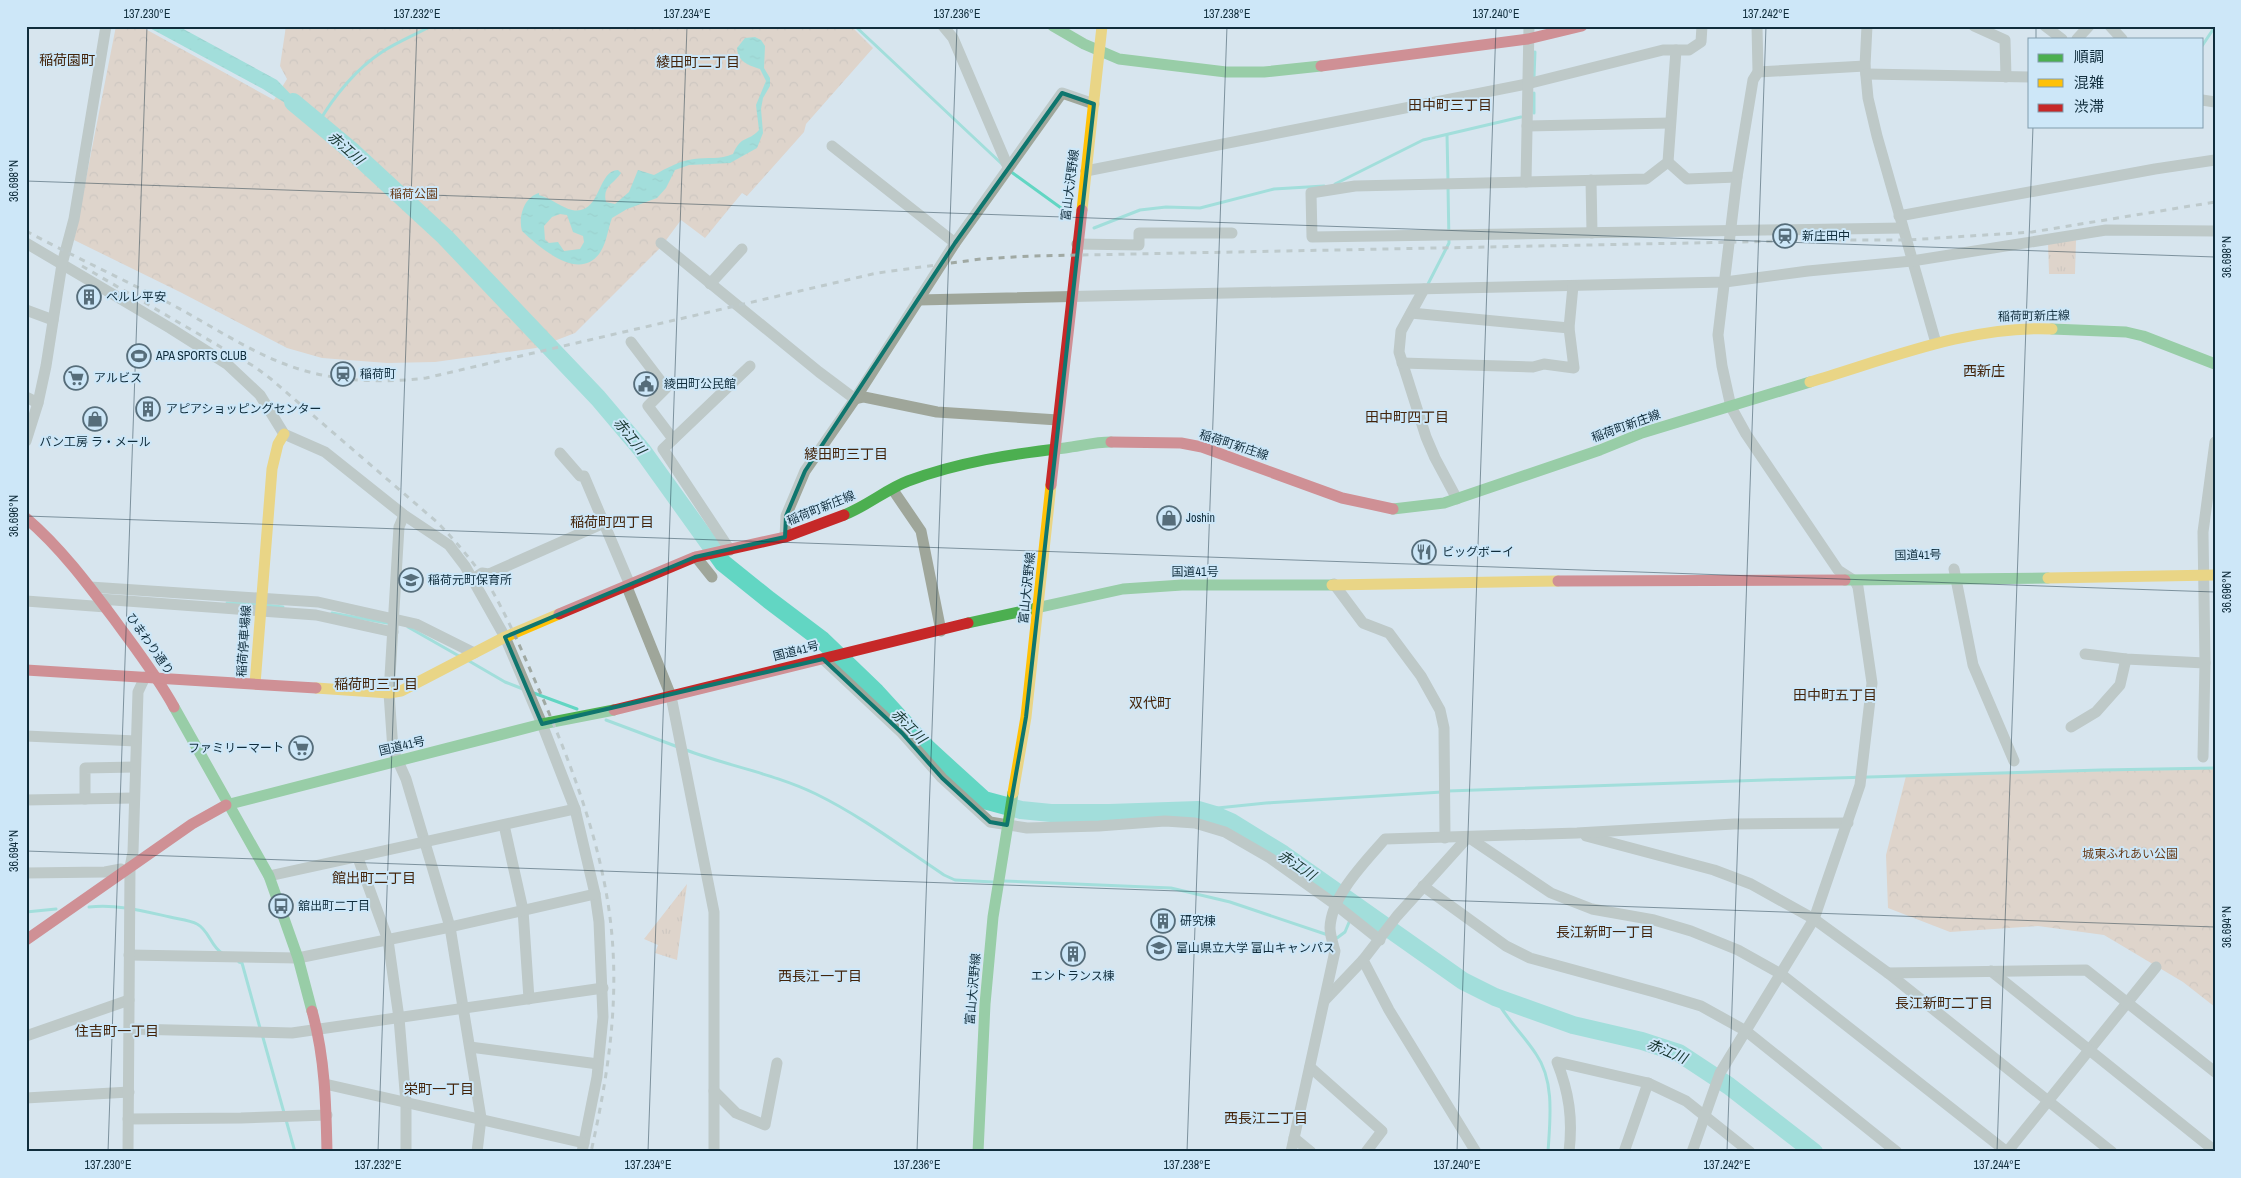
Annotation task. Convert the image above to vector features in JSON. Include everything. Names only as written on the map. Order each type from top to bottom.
[{"type":"main road","points":[[1053,26],[1119,59],[1226,72],[1264,72],[1314,68],[1528,39],[1582,26]]},
{"type":"main road","name":"富山大沢野線","points":[[978,1152],[985,1004],[993,918],[1026,717],[1102,26]]},
{"type":"main road","name":"稲荷町新庄線","points":[[255,684],[389,692],[401,691],[505,637],[696,557],[786,538],[849,513],[906,482],[941,470],[1001,455],[1096,442],[1181,443],[1202,447],[1236,458],[1342,498],[1394,509],[1444,503],[1600,450],[1642,433],[1936,343],[2004,329],[2126,332],[2143,336],[2215,364]]},
{"type":"main road","name":"稲荷停車場線","points":[[26,670],[255,684],[272,469],[278,444],[284,434]]},
{"type":"main road","name":"ひまわり通り","points":[[26,518],[46,535],[90,587],[158,678],[270,876],[298,958],[317,1029],[325,1084],[327,1152]]},
{"type":"main road","name":"国道41号","points":[[26,940],[192,824],[229,803],[542,724],[671,696],[1039,606],[1123,589],[1182,585],[1622,580],[1855,580],[1955,574],[2031,566]]},
{"type":"main road","name":"国道41号","points":[[1622,580],[1838,570],[1955,574],[2209,575]]},
{"type":"street","points":[[26,441],[38,403],[62,264],[74,219],[106,26]]},
{"type":"street","points":[[943,26],[953,38],[1008,168]]},
{"type":"street","points":[[1526,182],[1529,26]]},
{"type":"street","points":[[1086,171],[1527,84],[1663,50],[1689,50],[1701,42],[1702,26]]},
{"type":"street","points":[[1692,1152],[1720,1073],[1814,919],[1860,786],[1872,683],[1855,580],[1838,570],[1746,434],[1731,407],[1718,336],[1737,177],[1753,80],[1758,72],[1757,26]]},
{"type":"street","points":[[1867,26],[1865,70],[1876,136],[1936,343]]},
{"type":"street","points":[[1974,26],[2005,40],[2006,77]]},
{"type":"street","points":[[2045,26],[2061,38]]},
{"type":"street","points":[[2078,38],[2089,26]]},
{"type":"street","points":[[2110,26],[2121,38]]},
{"type":"street","points":[[1676,50],[1668,162],[1646,179],[1355,186],[1311,193],[1312,237],[1902,228]]},
{"type":"street","points":[[1758,72],[1865,70],[2028,77]]},
{"type":"street","points":[[786,538],[786,516],[806,471],[855,399],[955,243],[1008,168],[1062,93],[1094,104]]},
{"type":"street","points":[[1527,126],[1670,123]]},
{"type":"street","points":[[832,146],[955,243]]},
{"type":"street","points":[[1899,216],[2155,169],[2215,160]]},
{"type":"street","points":[[1668,162],[1686,179],[1737,177]]},
{"type":"street","points":[[1591,180],[1592,233]]},
{"type":"street","points":[[918,300],[1725,282],[1912,260],[2106,230],[2215,231]]},
{"type":"street","points":[[1077,244],[1138,245],[1139,233],[1232,233]]},
{"type":"street","points":[[661,243],[819,372],[855,399],[864,397],[937,412],[1058,420]]},
{"type":"street","points":[[26,244],[170,328],[227,364],[260,395],[284,434],[325,452],[404,515],[449,545],[465,566],[505,637],[575,809],[595,894],[599,922],[603,988],[603,1017],[598,1064],[583,1147],[481,1118],[325,1084]]},
{"type":"street","points":[[710,284],[742,250]]},
{"type":"street","points":[[1402,363],[1533,367],[1544,364],[1574,368],[1568,328],[1573,286]]},
{"type":"street","points":[[1424,289],[1401,331],[1398,352],[1429,444],[1457,499]]},
{"type":"street","points":[[26,310],[53,320]]},
{"type":"street","points":[[1411,313],[1568,328]]},
{"type":"street","points":[[631,342],[666,388],[648,406],[673,439]]},
{"type":"street","points":[[730,550],[663,449],[750,366]]},
{"type":"street","points":[[26,397],[38,403]]},
{"type":"street","points":[[2203,757],[2209,575],[2204,563],[2204,532],[2215,442]]},
{"type":"street","points":[[560,453],[580,476],[584,476],[671,696],[714,912],[714,1152]]},
{"type":"street","points":[[893,490],[921,531],[942,631]]},
{"type":"street","points":[[404,515],[399,527],[389,692],[393,750],[406,778],[450,927],[481,1118],[477,1152]]},
{"type":"street","points":[[472,579],[482,573],[489,574],[604,524]]},
{"type":"street","points":[[696,557],[712,577]]},
{"type":"street","points":[[1955,574],[1973,664],[2014,762]]},
{"type":"street","points":[[1334,584],[1363,623],[1389,633],[1421,676],[1440,710],[1444,728],[1446,838]]},
{"type":"street","points":[[90,587],[260,605],[393,632]]},
{"type":"street","points":[[26,601],[260,605],[318,602],[416,624],[474,653]]},
{"type":"street","points":[[2086,654],[2126,659],[2205,663]]},
{"type":"street","points":[[824,659],[902,733],[942,778],[990,822],[1037,828],[1164,821],[1195,823],[1225,832],[1252,847],[1336,905],[1380,940]]},
{"type":"street","points":[[2071,727],[2096,712],[2120,685],[2126,659]]},
{"type":"street","points":[[128,1152],[130,867],[133,852],[138,692],[144,677]]},
{"type":"street","points":[[26,736],[136,742]]},
{"type":"street","points":[[85,799],[85,768],[135,767]]},
{"type":"street","points":[[26,800],[134,798]]},
{"type":"street","points":[[270,876],[575,809]]},
{"type":"street","points":[[1291,1152],[1335,951],[1330,930],[1332,914],[1353,876],[1384,839],[1577,833],[1734,824],[1848,823]]},
{"type":"street","points":[[504,825],[523,910],[528,999]]},
{"type":"street","points":[[1577,833],[1714,870],[1751,884],[1814,919],[1888,973],[2112,1152]]},
{"type":"street","points":[[1324,1000],[1363,960],[1397,916],[1468,837]]},
{"type":"street","points":[[1468,837],[1551,893],[1592,909],[1654,920],[1691,931],[1738,950],[1781,974],[2008,1152],[2156,968]]},
{"type":"street","points":[[358,858],[388,940],[400,1018],[406,1103],[406,1152]]},
{"type":"street","points":[[26,873],[105,872],[130,867]]},
{"type":"street","points":[[1423,886],[1506,946],[1530,958],[1700,1006],[1746,1031],[1897,1152]]},
{"type":"street","points":[[129,955],[298,958],[450,927],[595,894]]},
{"type":"street","points":[[1363,960],[1389,1010],[1476,1152]]},
{"type":"street","points":[[1888,973],[2086,970],[2215,1072]]},
{"type":"street","points":[[1991,971],[2215,1151]]},
{"type":"street","points":[[130,1029],[292,1033],[353,1026],[603,988]]},
{"type":"street","points":[[26,1036],[129,1000]]},
{"type":"street","points":[[470,1047],[598,1064]]},
{"type":"street","points":[[1569,1152],[1571,1109],[1567,1086],[1557,1062],[1648,1083],[1686,1101],[1750,1152]]},
{"type":"street","points":[[714,1091],[736,1113],[765,1126],[777,1063]]},
{"type":"street","points":[[1310,1067],[1382,1131],[1366,1152]]},
{"type":"street","points":[[1624,1152],[1648,1083]]},
{"type":"street","points":[[26,1098],[129,1092]]},
{"type":"street","points":[[128,1119],[327,1115]]},
{"type":"street","points":[[1294,1138],[1310,1152]]},
{"type":"highlighted area","points":[[1062,93],[1094,104],[1026,717],[1007,825],[990,822],[942,778],[902,733],[823,659],[542,724],[505,637],[695,557],[785,537],[786,516],[805,471],[955,243]]},
{"type":"green space","name":"稲荷公園","points":[[116,26],[140,26],[274,100],[287,79],[280,66],[286,26],[851,26],[873,48],[806,124],[804,132],[747,196],[742,193],[705,238],[681,220],[661,247],[575,333],[536,348],[435,362],[387,363],[322,358],[287,348],[182,293],[74,240]]},
{"type":"green space","points":[[2076,240],[2075,274],[2049,274],[2048,242]]},
{"type":"green space","name":"城東ふれあい公園","points":[[2215,768],[2215,1007],[2183,982],[2104,935],[2038,926],[1950,932],[1888,908],[1886,855],[1906,776]]},
{"type":"green space","points":[[687,884],[677,960],[655,953],[658,945],[644,939]]},
{"type":"water","points":[[146,26],[178,26],[277,80],[320,125],[263,89]]},
{"type":"water","points":[[755,37],[761,40],[765,46],[764,68],[770,78],[770,86],[763,98],[761,109],[763,133],[757,148],[730,163],[689,165],[675,170],[666,188],[657,198],[627,209],[612,218],[601,251],[593,260],[583,264],[572,264],[561,260],[539,246],[522,231],[523,208],[529,199],[539,193],[539,195],[568,209],[581,210],[594,200],[606,177],[611,172],[618,170],[621,173],[607,189],[605,197],[606,202],[615,204],[629,192],[638,170],[654,175],[683,161],[723,157],[733,154],[742,141],[759,130],[756,105],[766,81],[760,69],[748,64],[739,57],[737,48],[745,38]],"holes":[[[560,214],[567,215],[573,232],[583,236],[584,242],[580,249],[564,251],[558,242],[549,243],[545,240],[544,226],[552,217]]]},
{"type":"waterway","points":[[319,122],[339,93],[364,66],[388,48],[431,26]]},
{"type":"waterway","points":[[855,26],[1003,165]]},
{"type":"waterway","points":[[2204,43],[2214,28]]},
{"type":"waterway","points":[[1534,77],[1535,52]]},
{"type":"waterway","points":[[1534,93],[1534,113]]},
{"type":"waterway","name":"赤江川","points":[[293,102],[353,152],[445,237],[598,398],[642,450],[723,563],[822,640],[876,692],[928,749],[984,800],[1021,810],[1051,813],[1198,810],[1215,815],[1231,822],[1283,854],[1463,981],[1495,997],[1573,1025],[1642,1041],[1679,1053],[1729,1086],[1814,1152]]},
{"type":"waterway","points":[[1335,184],[1423,140],[1521,117]]},
{"type":"waterway","points":[[1447,135],[1448,181]]},
{"type":"waterway","points":[[1010,171],[1068,213]]},
{"type":"waterway","points":[[1094,228],[1140,210],[1166,207],[1200,208],[1274,189],[1324,186]]},
{"type":"waterway","points":[[1427,286],[1449,243],[1448,187]]},
{"type":"waterway","points":[[227,603],[256,604]]},
{"type":"waterway","points":[[265,605],[283,607]]},
{"type":"waterway","points":[[332,613],[387,623]]},
{"type":"waterway","points":[[408,627],[459,656]]},
{"type":"waterway","points":[[469,661],[505,682],[523,689]]},
{"type":"waterway","points":[[531,692],[577,709]]},
{"type":"waterway","points":[[606,720],[678,747]]},
{"type":"waterway","points":[[686,750],[784,781],[816,794],[865,822],[944,875],[955,880],[993,882]]},
{"type":"waterway","points":[[1448,791],[2215,768]]},
{"type":"waterway","points":[[1198,810],[1266,803],[1442,792]]},
{"type":"waterway","points":[[1004,881],[1171,888],[1230,902],[1328,935]]},
{"type":"waterway","points":[[89,907],[110,906],[130,909],[197,924],[222,953]]},
{"type":"waterway","name":"赤江川","points":[[1353,914],[1357,908]]},
{"type":"waterway","points":[[26,912],[56,909]]},
{"type":"waterway","points":[[1334,937],[1337,938],[1345,932],[1350,920]]},
{"type":"waterway","points":[[239,962],[242,963],[260,1028]]},
{"type":"waterway","points":[[1495,997],[1536,1054],[1546,1076],[1550,1101],[1548,1152]]},
{"type":"waterway","points":[[262,1034],[295,1152]]},
{"type":"railway","points":[[26,231],[169,303],[236,341],[277,361],[295,368],[332,377],[388,381],[426,378],[877,273],[981,259],[1031,256],[1907,240],[2032,232],[2215,202]]},
{"type":"railway","points":[[82,266],[255,367],[271,379],[438,523],[468,557],[494,594],[521,649],[563,747],[586,814],[604,881],[613,950],[612,1026],[606,1077],[591,1152]]},
{"type":"traffic: fast","points":[[1053,26],[1084,44],[1119,59],[1226,72],[1264,72],[1321,66]]},
{"type":"traffic: fast","points":[[2052,329],[2126,332],[2143,336],[2215,364]]},
{"type":"traffic: fast","points":[[1393,509],[1444,503],[1600,450],[1642,433],[1810,382]]},
{"type":"traffic: fast","points":[[844,515],[900,484],[927,474],[1005,456],[1111,442]]},
{"type":"traffic: fast","points":[[1845,580],[2048,578]]},
{"type":"traffic: fast","points":[[968,623],[1123,589],[1182,585],[1332,585]]},
{"type":"traffic: fast","points":[[174,707],[269,876],[298,958],[312,1011]]},
{"type":"traffic: fast","points":[[226,805],[542,724],[614,710]]},
{"type":"traffic: fast","points":[[978,1152],[985,1004],[993,917],[1013,793]]},
{"type":"traffic: slow","points":[[1082,210],[1102,26]]},
{"type":"traffic: slow","points":[[1810,382],[1899,354],[1960,338],[2021,329],[2052,329]]},
{"type":"traffic: slow","points":[[255,684],[272,469],[278,444],[284,434]]},
{"type":"traffic: slow","points":[[1013,793],[1026,717],[1051,485]]},
{"type":"traffic: slow","points":[[2048,578],[2215,575]]},
{"type":"traffic: slow","points":[[1332,585],[1558,581]]},
{"type":"traffic: slow","points":[[316,688],[389,693],[401,691],[505,637],[559,614]]},
{"type":"traffic: jam","points":[[1321,66],[1528,39],[1582,26]]},
{"type":"traffic: jam","points":[[1051,485],[1082,210]]},
{"type":"traffic: jam","points":[[1111,442],[1181,443],[1202,447],[1342,498],[1393,509]]},
{"type":"traffic: jam","points":[[559,614],[695,557],[785,537],[844,515]]},
{"type":"traffic: jam","points":[[26,518],[62,553],[94,592],[146,662],[174,707]]},
{"type":"traffic: jam","points":[[1558,581],[1845,580]]},
{"type":"traffic: jam","points":[[614,710],[968,623]]},
{"type":"traffic: jam","points":[[26,670],[316,688]]},
{"type":"traffic: jam","points":[[26,940],[192,824],[226,805]]},
{"type":"traffic: jam","points":[[312,1011],[322,1063],[327,1152]]},
{"type":"place","name":"新庄田中","points":[[1785,236]]},
{"type":"place","name":"ペルレ平安","points":[[89,297]]},
{"type":"place","name":"APA SPORTS CLUB","points":[[139,356]]},
{"type":"place","name":"稲荷町","points":[[343,374]]},
{"type":"place","name":"アルビス","points":[[76,378]]},
{"type":"place","name":"綾田町公民館","points":[[646,384]]},
{"type":"place","name":"アピアショッピングセンター","points":[[148,409]]},
{"type":"place","name":"パン工房 ラ・メール","points":[[95,419]]},
{"type":"place","name":"Joshin","points":[[1169,518]]},
{"type":"place","name":"ビッグボーイ","points":[[1424,552]]},
{"type":"place","name":"稲荷元町保育所","points":[[411,580]]},
{"type":"place","name":"ファミリーマート","points":[[301,748]]},
{"type":"place","name":"舘出町二丁目","points":[[281,906]]},
{"type":"place","name":"研究棟","points":[[1163,921]]},
{"type":"place","name":"富山県立大学 富山キャンパス","points":[[1159,948]]},
{"type":"place","name":"エントランス棟","points":[[1073,954]]},
{"type":"district","name":"稲荷園町","points":[[67,60]]},
{"type":"district","name":"綾田町二丁目","points":[[698,62]]},
{"type":"district","name":"田中町三丁目","points":[[1450,105]]},
{"type":"district","name":"西新庄","points":[[1984,371]]},
{"type":"district","name":"田中町四丁目","points":[[1407,417]]},
{"type":"district","name":"綾田町三丁目","points":[[846,454]]},
{"type":"district","name":"稲荷町四丁目","points":[[612,522]]},
{"type":"district","name":"稲荷町三丁目","points":[[376,684]]},
{"type":"district","name":"田中町五丁目","points":[[1835,695]]},
{"type":"district","name":"双代町","points":[[1150,703]]},
{"type":"district","name":"館出町二丁目","points":[[374,878]]},
{"type":"district","name":"長江新町一丁目","points":[[1605,932]]},
{"type":"district","name":"西長江一丁目","points":[[820,976]]},
{"type":"district","name":"長江新町二丁目","points":[[1944,1003]]},
{"type":"district","name":"住吉町一丁目","points":[[117,1031]]},
{"type":"district","name":"栄町一丁目","points":[[439,1089]]},
{"type":"district","name":"西長江二丁目","points":[[1266,1118]]}]
